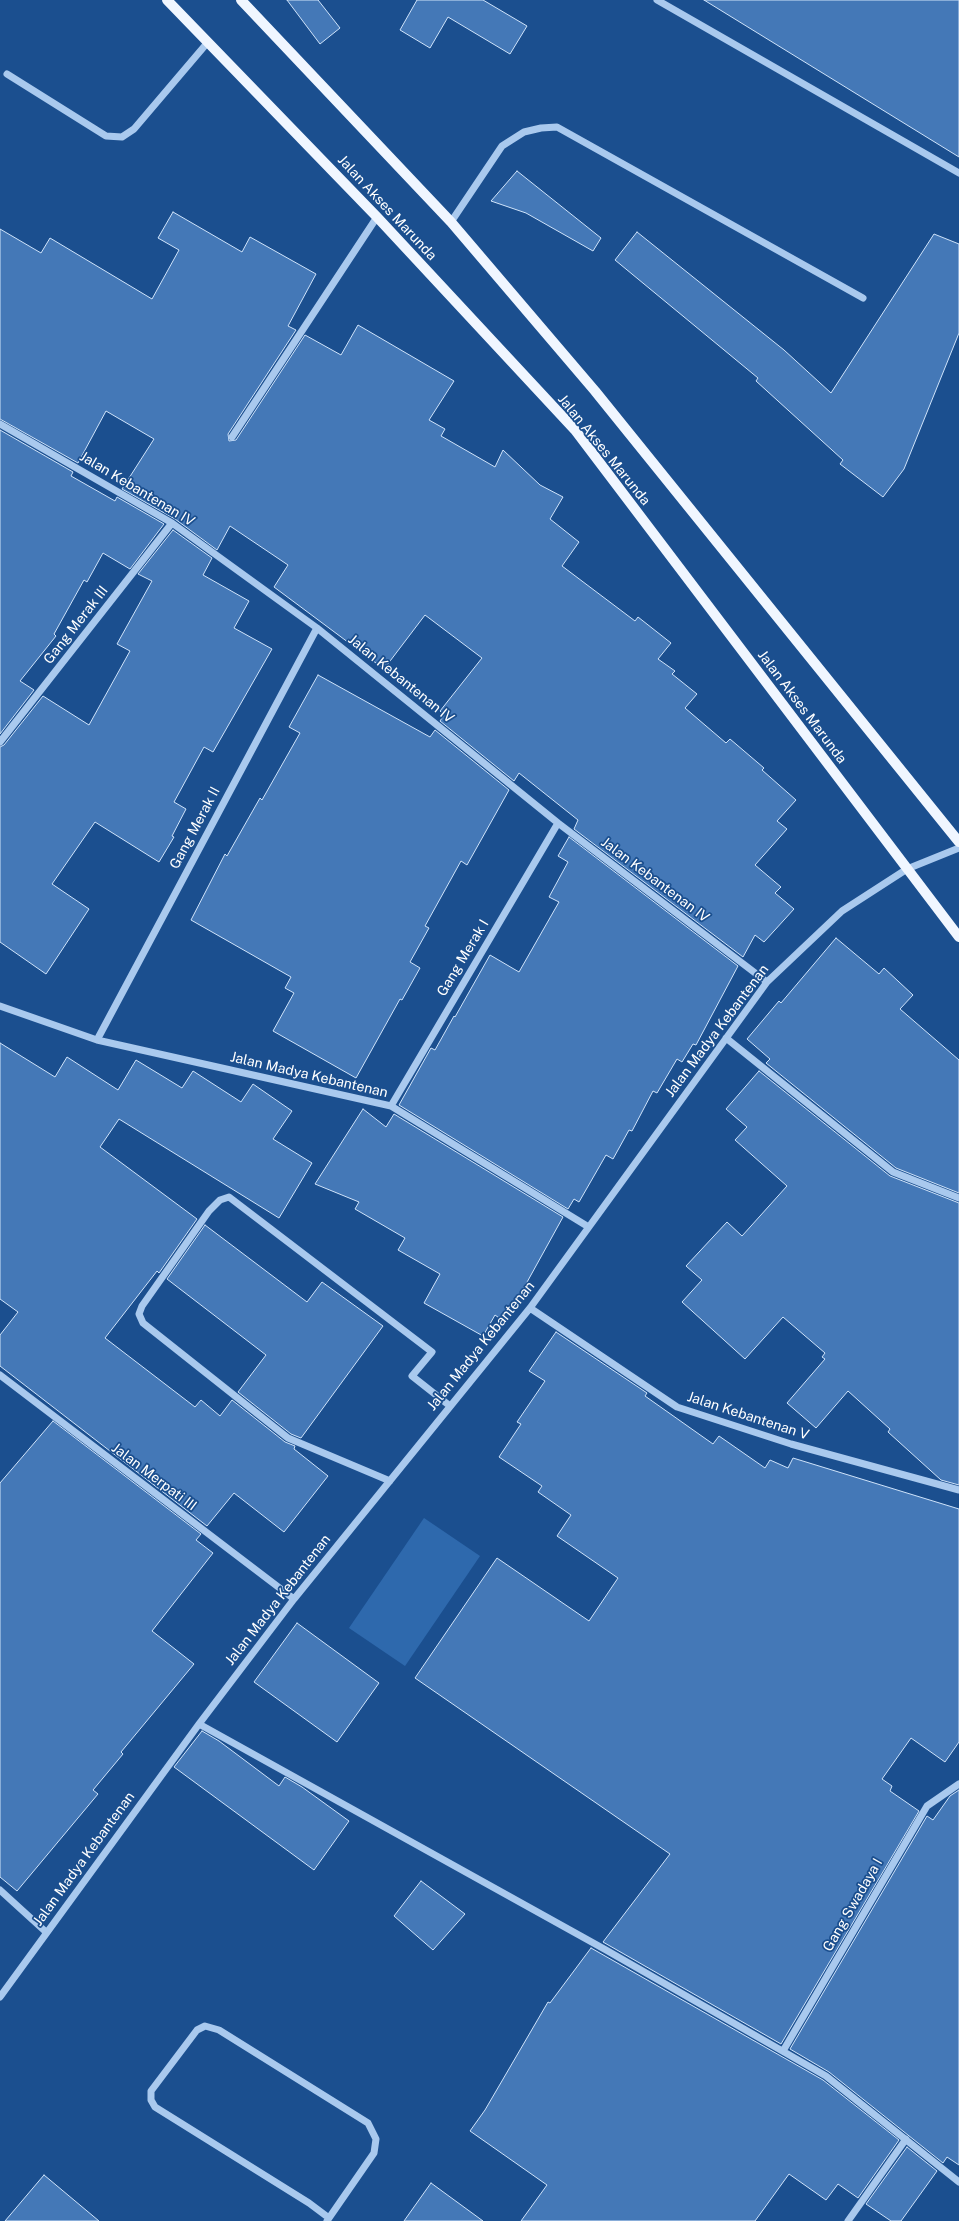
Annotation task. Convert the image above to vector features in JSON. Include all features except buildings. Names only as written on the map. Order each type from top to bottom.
[{"type":"main road","name":"Jalan Akses Marunda","points":[[167,0],[377,217],[575,430],[959,937]]},
{"type":"main road","points":[[242,0],[451,222],[595,391],[959,842]]},
{"type":"street","points":[[657,0],[959,173]]},
{"type":"street","points":[[7,74],[106,136],[122,137],[134,129],[208,42]]},
{"type":"street","points":[[451,222],[502,146],[524,132],[541,128],[557,128],[863,298]]},
{"type":"street","points":[[232,437],[377,217]]},
{"type":"street","name":"Jalan Kebantenan IV","points":[[0,424],[172,523],[317,628],[558,823],[767,982]]},
{"type":"street","name":"Gang Merak III","points":[[0,742],[172,523]]},
{"type":"street","name":"Gang Merak II","points":[[97,1040],[317,628]]},
{"type":"street","name":"Gang Merak I","points":[[391,1106],[558,823]]},
{"type":"street","name":"Jalan Madya Kebantenan","points":[[0,1997],[199,1724],[294,1599],[530,1308],[588,1226],[767,982],[842,911],[907,869],[959,848]]},
{"type":"street","name":"Jalan Madya Kebantenan","points":[[0,1006],[97,1040],[391,1106],[588,1226]]},
{"type":"street","points":[[726,1038],[893,1172],[959,1198]]},
{"type":"street","points":[[390,1481],[288,1438],[142,1323],[139,1314],[142,1306],[209,1211],[220,1200],[229,1197],[432,1352],[412,1376],[450,1406]]},
{"type":"street","name":"Jalan Kebantenan V","points":[[530,1308],[678,1406],[791,1444],[959,1490]]},
{"type":"street","name":"Jalan Merpati III","points":[[0,1375],[294,1599]]},
{"type":"street","points":[[199,1724],[606,1950],[826,2076],[959,2182]]},
{"type":"street","name":"Gang Swadaya I","points":[[783,2051],[927,1806],[959,1784]]},
{"type":"street","points":[[0,1890],[46,1932]]},
{"type":"street","points":[[205,2026],[219,2030],[368,2123],[376,2139],[374,2153],[328,2219],[309,2202],[155,2107],[151,2100],[151,2091],[197,2030],[205,2026]]},
{"type":"street","points":[[848,2221],[906,2139]]},
{"type":"shaded area","points":[[424,1518],[480,1556],[405,1666],[349,1628]]}]
